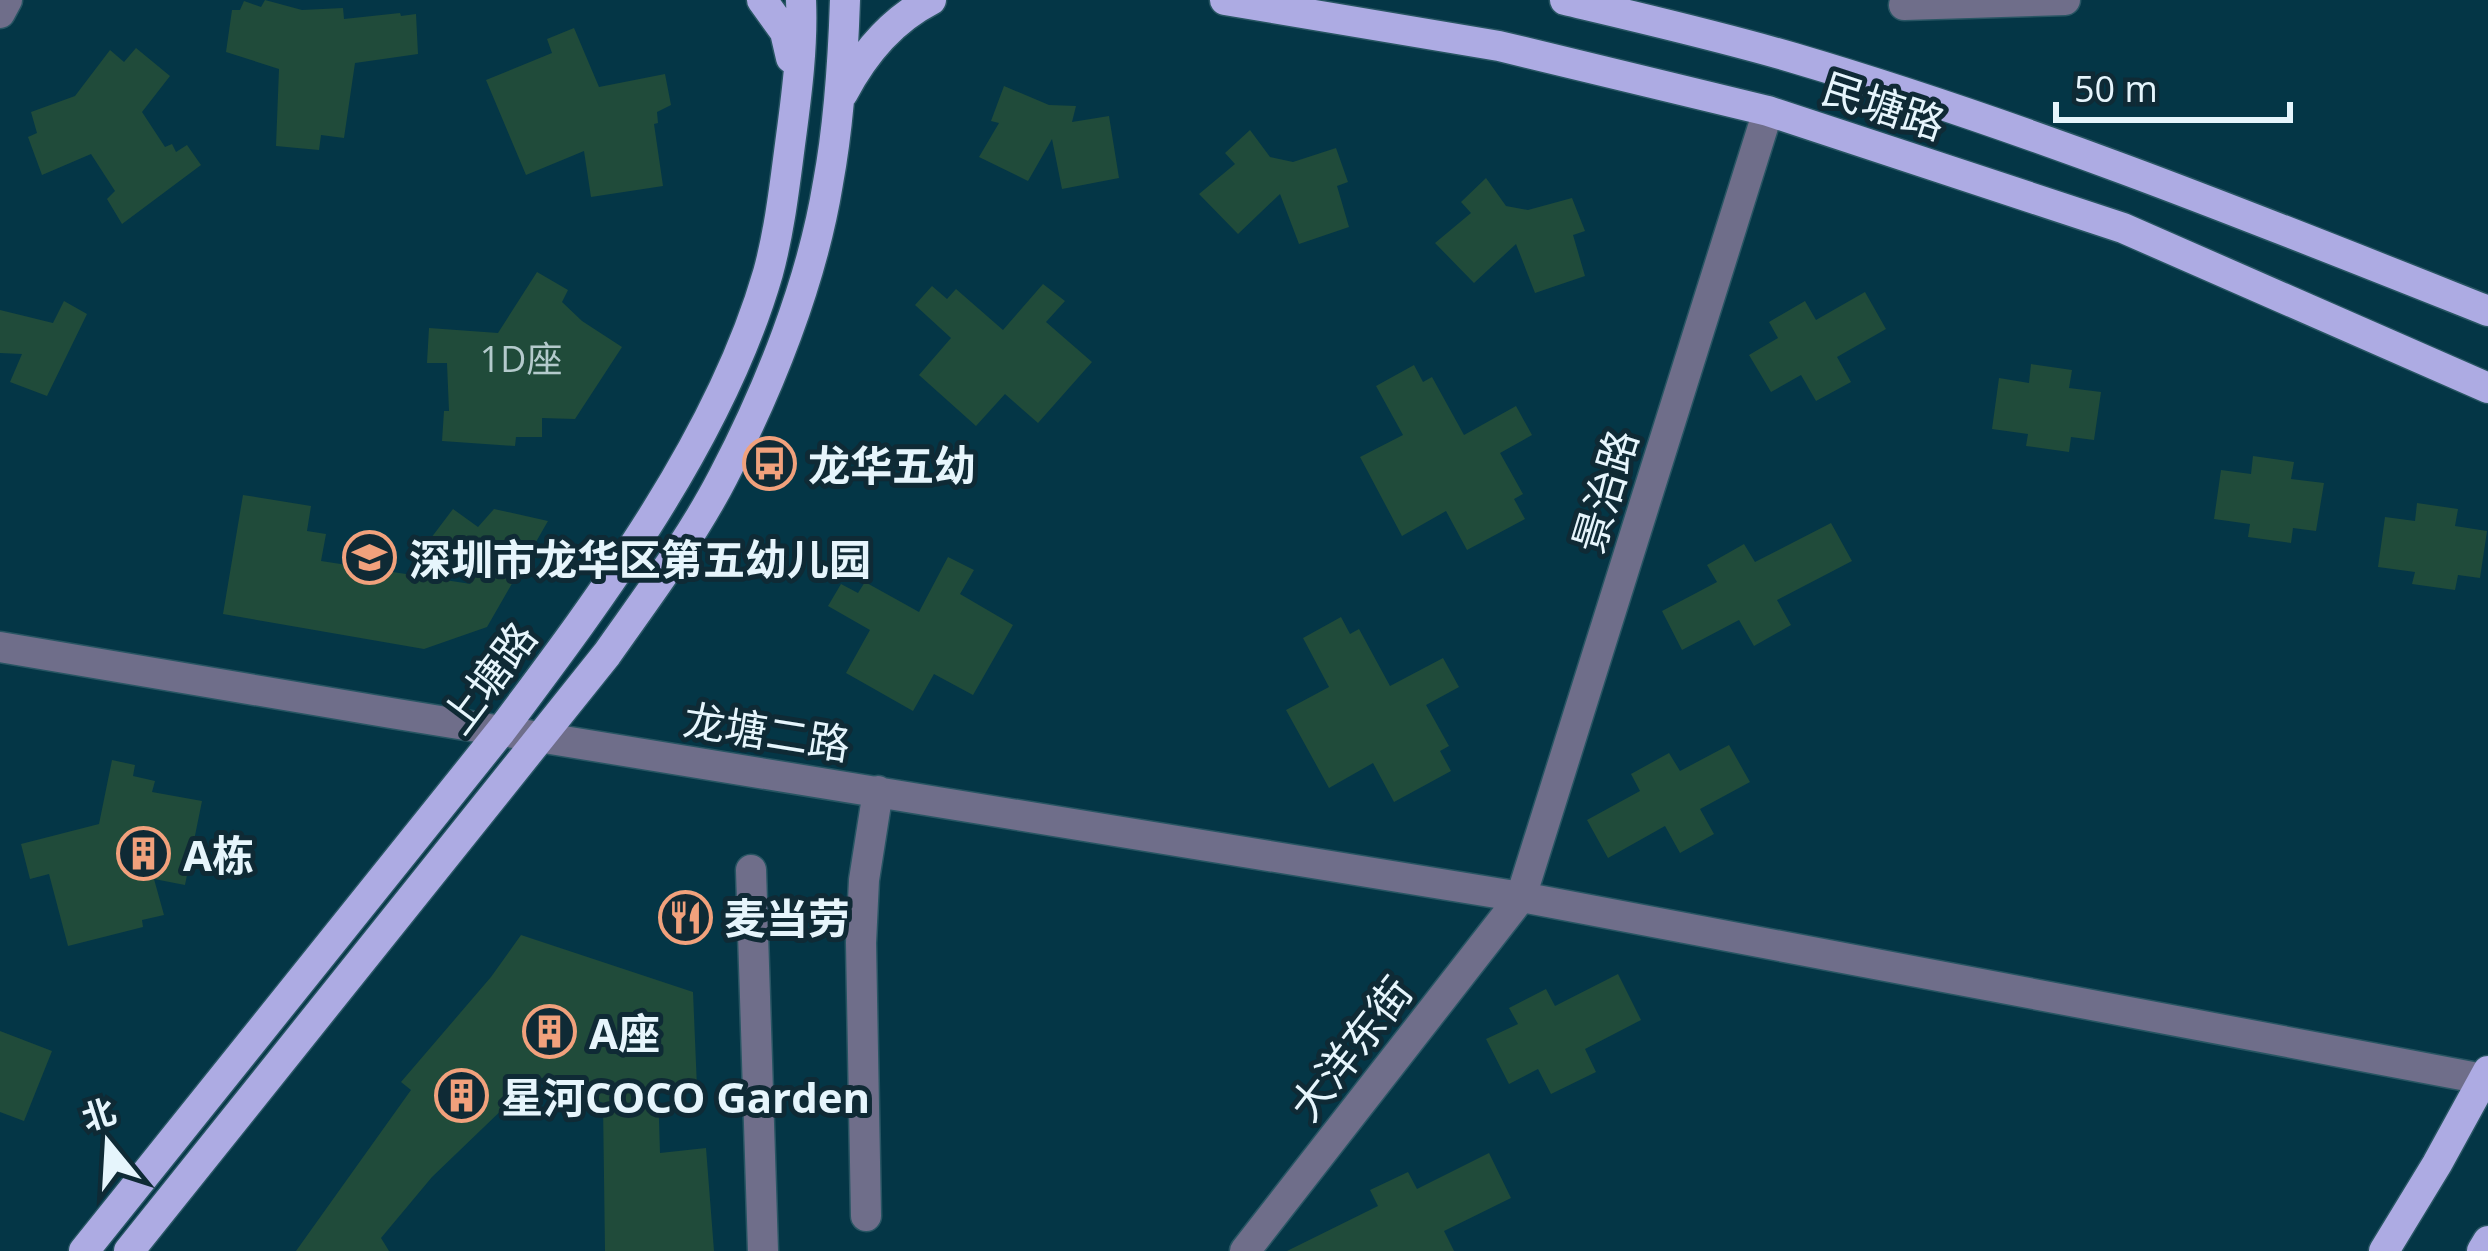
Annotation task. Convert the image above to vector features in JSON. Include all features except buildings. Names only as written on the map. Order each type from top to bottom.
[{"type":"main road","points":[[762,0],[784,32],[796,101]]},
{"type":"main road","name":"上塘路","points":[[84,1251],[501,731],[565,646],[690,452],[730,374],[768,272],[796,101],[801,0]]},
{"type":"main road","name":"上塘路","points":[[129,1251],[607,654],[721,481],[766,388],[801,291],[828,185],[845,0]]},
{"type":"main road","points":[[838,104],[872,47],[931,0]]},
{"type":"main road","name":"民塘路","points":[[1225,0],[1499,46],[1768,111],[2123,228],[2488,388]]},
{"type":"main road","name":"民塘路","points":[[1564,0],[1792,57],[1988,121],[2156,179],[2488,310]]},
{"type":"main road","points":[[2384,1251],[2486,1075]]},
{"type":"main road","points":[[2482,1251],[2488,1241]]},
{"type":"street","points":[[0,13],[8,0]]},
{"type":"street","points":[[1904,5],[2065,0]]},
{"type":"street","name":"景治路","points":[[1521,897],[1768,111]]},
{"type":"street","name":"龙塘二路","points":[[0,646],[1521,897],[2486,1075]]},
{"type":"street","points":[[866,1216],[861,943],[864,880],[878,791]]},
{"type":"street","points":[[751,870],[764,1251]]},
{"type":"street","name":"大洋东街","points":[[1245,1251],[1521,897]]},
{"type":"place","name":"龙华五幼","points":[[769,464]]},
{"type":"place","name":"深圳市龙华区第五幼儿园","points":[[370,558]]},
{"type":"place","name":"A栋","points":[[144,854]]},
{"type":"place","name":"麦当劳","points":[[685,917]]},
{"type":"place","name":"A座","points":[[550,1032]]},
{"type":"place","name":"星河COCO Garden","points":[[462,1096]]}]
